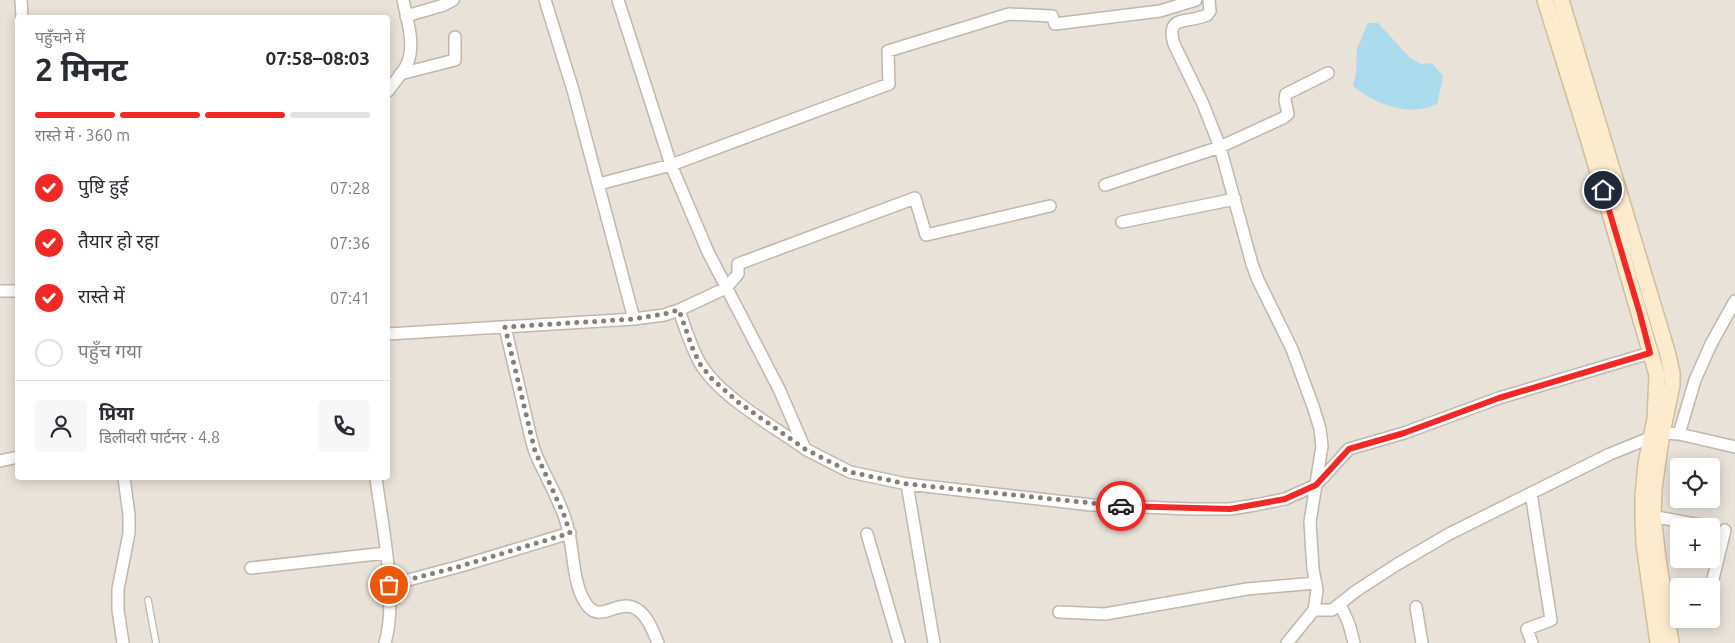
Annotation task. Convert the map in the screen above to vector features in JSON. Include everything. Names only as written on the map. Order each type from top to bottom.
[{"type":"street","points":[[21,0],[22,15]]},
{"type":"street","points":[[390,88],[407,64],[411,51],[410,33],[403,0]]},
{"type":"street","points":[[406,16],[444,5],[453,0]]},
{"type":"street","points":[[545,0],[573,90],[634,319]]},
{"type":"street","points":[[618,0],[671,165],[708,252],[779,389],[805,449]]},
{"type":"street","points":[[598,184],[671,165],[889,84],[888,51],[1009,14],[1052,16],[1055,24],[1160,11],[1196,0]]},
{"type":"street","points":[[1209,0],[1210,11],[1207,16],[1179,21],[1172,28],[1171,35],[1203,104],[1220,147],[1252,264],[1292,349],[1314,410],[1322,446],[1310,522],[1310,542],[1317,590],[1314,610],[1287,643]]},
{"type":"street","points":[[1544,0],[1588,138],[1657,375],[1657,434],[1654,489],[1644,544],[1658,643]]},
{"type":"street","points":[[1560,0],[1671,365],[1672,386],[1657,434]]},
{"type":"street","points":[[400,74],[455,60],[455,37]]},
{"type":"street","points":[[1105,185],[1220,147],[1286,116],[1288,111],[1285,100],[1286,94],[1328,73]]},
{"type":"street","points":[[390,334],[634,319],[664,314],[679,310],[726,288],[738,274],[738,264],[915,198],[926,235],[1050,206]]},
{"type":"street","points":[[1122,222],[1235,199]]},
{"type":"street","points":[[0,291],[15,291]]},
{"type":"street","points":[[1679,434],[1695,380],[1711,344],[1735,301]]},
{"type":"street","points":[[679,310],[700,364],[711,378],[738,402],[805,449],[850,472],[907,484],[1092,504],[1191,509],[1230,509],[1285,499],[1316,485],[1349,449],[1404,433],[1499,398],[1650,353]]},
{"type":"street","points":[[505,327],[535,451],[564,515],[570,533],[580,592],[590,609],[601,612],[622,606],[633,607],[641,612],[658,643]]},
{"type":"street","points":[[1314,610],[1332,610],[1356,591],[1403,560],[1449,534],[1610,454],[1657,434],[1679,434],[1735,447]]},
{"type":"street","points":[[0,461],[15,458]]},
{"type":"street","points":[[123,643],[118,610],[118,589],[129,533],[129,515],[124,480]]},
{"type":"street","points":[[376,480],[389,585],[390,612],[385,643]]},
{"type":"street","points":[[907,484],[934,643]]},
{"type":"street","points":[[1531,493],[1550,620],[1527,629],[1532,643]]},
{"type":"street","points":[[1648,516],[1670,520]]},
{"type":"street","points":[[1648,516],[1658,558],[1671,643]]},
{"type":"street","points":[[1714,578],[1730,531]]},
{"type":"street","points":[[389,585],[461,566],[570,533]]},
{"type":"street","points":[[867,534],[899,643]]},
{"type":"street","points":[[251,568],[386,553]]},
{"type":"street","points":[[1059,612],[1105,614],[1248,589],[1316,583]]},
{"type":"street","points":[[1340,604],[1354,643]]},
{"type":"street","points":[[1416,607],[1422,643]]},
{"type":"lane","points":[[148,600],[156,643]]},
{"type":"shaded area","points":[[0,0],[1735,0],[1735,643],[0,643]]},
{"type":"water","points":[[1368,23],[1378,23],[1410,58],[1421,64],[1432,63],[1443,76],[1437,104],[1416,110],[1393,107],[1362,93],[1353,86],[1356,72],[1357,48]]},
{"type":"way so far","points":[[389,585],[461,566],[570,533],[557,498],[535,451],[505,327],[634,319],[679,310],[692,347],[700,364],[711,378],[738,402],[805,449],[831,464],[850,472],[907,484],[1121,506]]},
{"type":"route","points":[[1121,506],[1174,509],[1230,509],[1285,499],[1316,485],[1349,449],[1404,433],[1499,398],[1650,353],[1603,190]]}]
